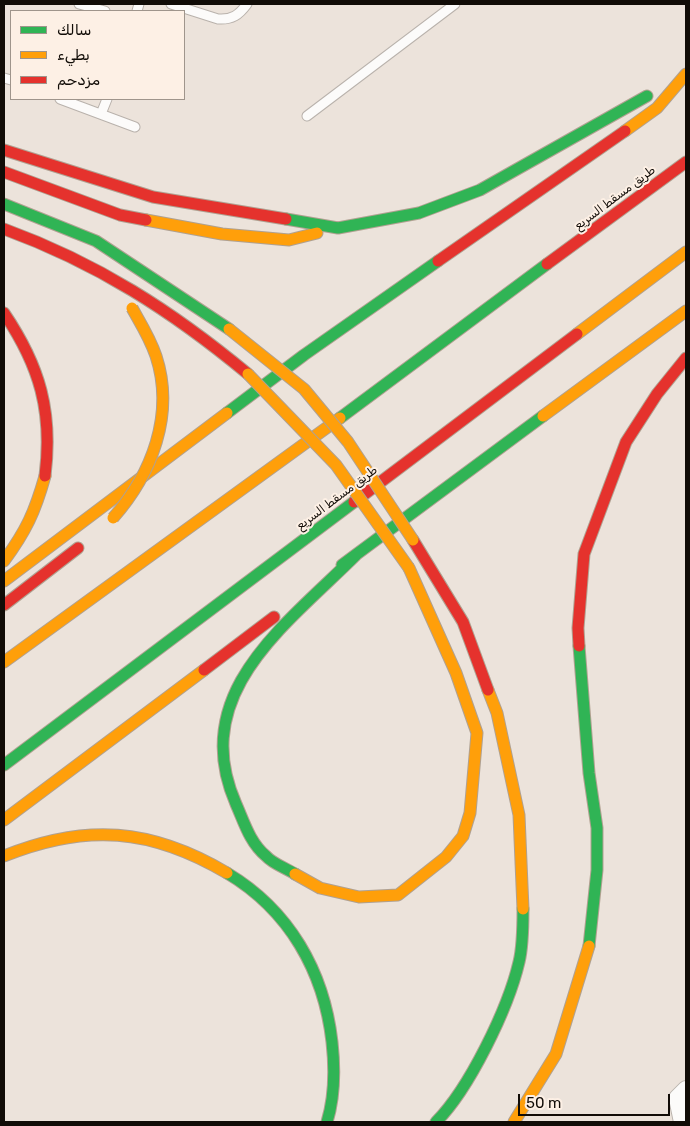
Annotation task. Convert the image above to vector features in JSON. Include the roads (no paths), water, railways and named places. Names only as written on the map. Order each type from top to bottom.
[{"type":"highway","points":[[4,172],[120,215],[222,234],[289,240],[338,228],[419,213],[480,190],[686,74]]},
{"type":"highway","points":[[4,581],[304,355],[657,108],[686,74]]},
{"type":"highway","points":[[4,150],[64,171],[153,197],[338,228]]},
{"type":"highway","name":"طريق مسقط السريع","points":[[4,662],[286,458],[686,162]]},
{"type":"highway","points":[[4,204],[96,241],[229,329],[304,389],[348,442],[463,622],[497,714],[519,814],[523,911],[519,962],[495,1029],[443,1122]]},
{"type":"highway","points":[[4,229],[33,238],[97,267],[165,308],[200,332],[248,374],[336,464],[409,568],[456,673],[477,733],[470,813],[463,836],[446,857],[398,895],[359,896],[320,888],[266,857],[252,840],[231,792],[223,755],[228,709],[238,683],[256,655],[356,555]]},
{"type":"highway","points":[[33,238],[126,303],[150,338],[163,385],[161,424],[150,459],[135,491],[103,529]]},
{"type":"highway","name":"طريق مسقط السريع","points":[[4,765],[686,252]]},
{"type":"highway","points":[[4,820],[356,555],[686,311]]},
{"type":"highway","points":[[4,313],[14,326],[38,372],[46,406],[50,441],[42,490],[26,531],[4,561]]},
{"type":"highway","points":[[514,1122],[556,1054],[588,953],[597,862],[597,828],[589,773],[578,628],[584,554],[626,442],[657,394],[686,358]]},
{"type":"highway","points":[[4,605],[90,539]]},
{"type":"highway","points":[[4,856],[58,838],[102,834],[127,835],[198,856],[234,876],[260,894],[291,927],[311,962],[324,994],[332,1030],[334,1076],[327,1122]]},
{"type":"highway","points":[[436,1122],[448,1110]]},
{"type":"street","points":[[682,1122],[677,1098],[686,1089]]},
{"type":"lane","points":[[79,4],[101,10]]},
{"type":"lane","points":[[171,4],[226,20],[240,13],[247,4]]},
{"type":"lane","points":[[307,116],[455,4]]},
{"type":"lane","points":[[63,100],[135,127]]},
{"type":"lane","points":[[101,114],[107,100]]}]
